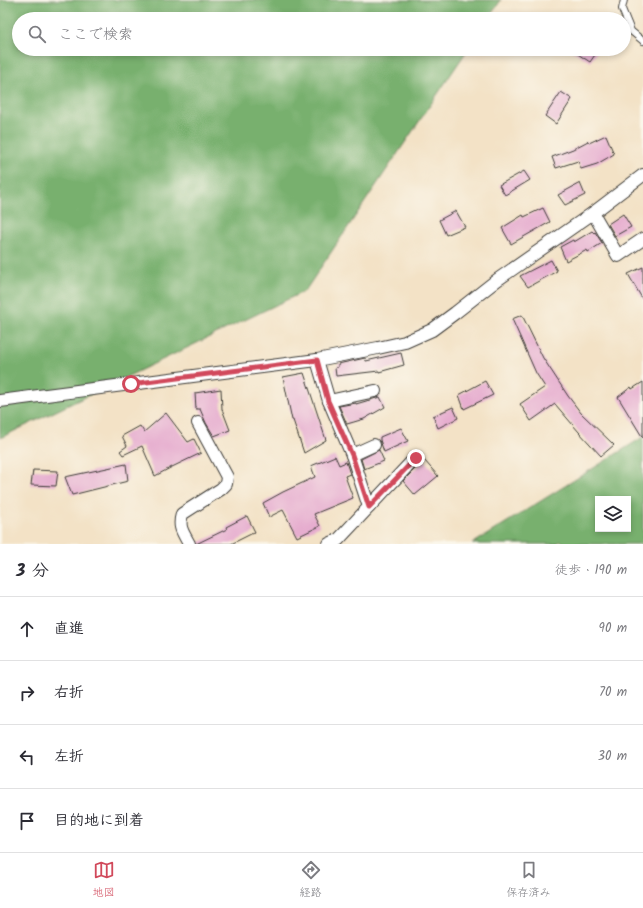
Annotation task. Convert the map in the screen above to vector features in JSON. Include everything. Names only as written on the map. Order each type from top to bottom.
[{"type":"street","points":[[0,400],[317,360],[405,342],[432,330],[455,314],[497,280],[593,213],[643,175]]},
{"type":"street","points":[[593,213],[618,256],[643,239]]},
{"type":"street","points":[[317,360],[328,401],[352,455],[369,507]]},
{"type":"street","points":[[328,401],[375,391]]},
{"type":"street","points":[[189,544],[181,529],[180,522],[182,514],[221,490],[226,484],[227,477],[198,423]]},
{"type":"street","points":[[352,455],[374,444]]},
{"type":"street","points":[[330,544],[338,540],[416,458]]},
{"type":"lane","points":[[623,12],[622,9],[624,0]]},
{"type":"lane","points":[[631,31],[643,41]]},
{"type":"green space","points":[[0,0],[501,0],[493,12],[12,12],[12,56],[463,56],[305,291],[0,438]]},
{"type":"green space","points":[[643,437],[643,544],[565,544],[561,541],[556,544],[472,544]]},
{"type":"building","points":[[581,56],[594,56],[590,62]]},
{"type":"building","points":[[561,92],[572,99],[556,124],[545,116]]},
{"type":"building","points":[[606,135],[614,154],[597,164],[581,169],[578,161],[556,168],[552,157],[573,149],[588,141],[589,143]]},
{"type":"building","points":[[524,171],[530,180],[505,195],[499,185]]},
{"type":"building","points":[[580,183],[585,195],[565,205],[558,195]]},
{"type":"building","points":[[543,208],[550,222],[511,244],[502,228],[523,215],[524,217]]},
{"type":"building","points":[[456,211],[465,227],[446,235],[439,220]]},
{"type":"building","points":[[623,214],[631,227],[615,236],[608,224]]},
{"type":"building","points":[[592,231],[594,233],[595,232],[602,243],[588,252],[587,250],[566,261],[560,247],[573,240],[574,242]]},
{"type":"building","points":[[551,260],[557,271],[528,287],[520,276]]},
{"type":"building","points":[[643,267],[643,300],[628,274]]},
{"type":"building","points":[[522,315],[543,358],[568,396],[581,413],[614,445],[601,456],[555,404],[531,421],[520,404],[545,387],[536,373],[512,319]]},
{"type":"building","points":[[401,353],[404,365],[379,372],[336,376],[335,368],[338,367],[338,364],[365,358],[366,361]]},
{"type":"building","points":[[304,373],[326,440],[304,453],[292,420],[283,377]]},
{"type":"building","points":[[485,381],[493,395],[464,409],[459,395]]},
{"type":"building","points":[[643,382],[643,438],[618,397],[631,387],[632,389]]},
{"type":"building","points":[[221,389],[222,409],[230,430],[214,436],[200,409],[196,409],[195,393]]},
{"type":"building","points":[[380,397],[385,407],[364,419],[347,424],[339,406],[356,404]]},
{"type":"building","points":[[453,407],[458,418],[438,428],[433,416]]},
{"type":"building","points":[[166,413],[188,442],[194,439],[201,453],[155,476],[142,446],[123,455],[120,451],[127,446],[122,436],[140,426],[144,432]]},
{"type":"building","points":[[401,428],[408,441],[384,452],[380,437]]},
{"type":"building","points":[[379,450],[384,461],[364,469],[361,459]]},
{"type":"building","points":[[335,456],[339,465],[346,462],[350,474],[345,476],[353,498],[314,514],[320,526],[297,537],[283,510],[269,517],[263,503],[315,477],[311,466]]},
{"type":"building","points":[[424,460],[438,476],[415,495],[403,481]]},
{"type":"building","points":[[126,464],[128,481],[72,495],[65,477]]},
{"type":"building","points":[[33,470],[58,471],[56,486],[31,485]]},
{"type":"building","points":[[247,516],[255,532],[231,544],[196,544],[227,529],[226,527]]},
{"type":"route","points":[[131,384],[317,360],[328,401],[352,455],[369,507],[416,458]]}]
